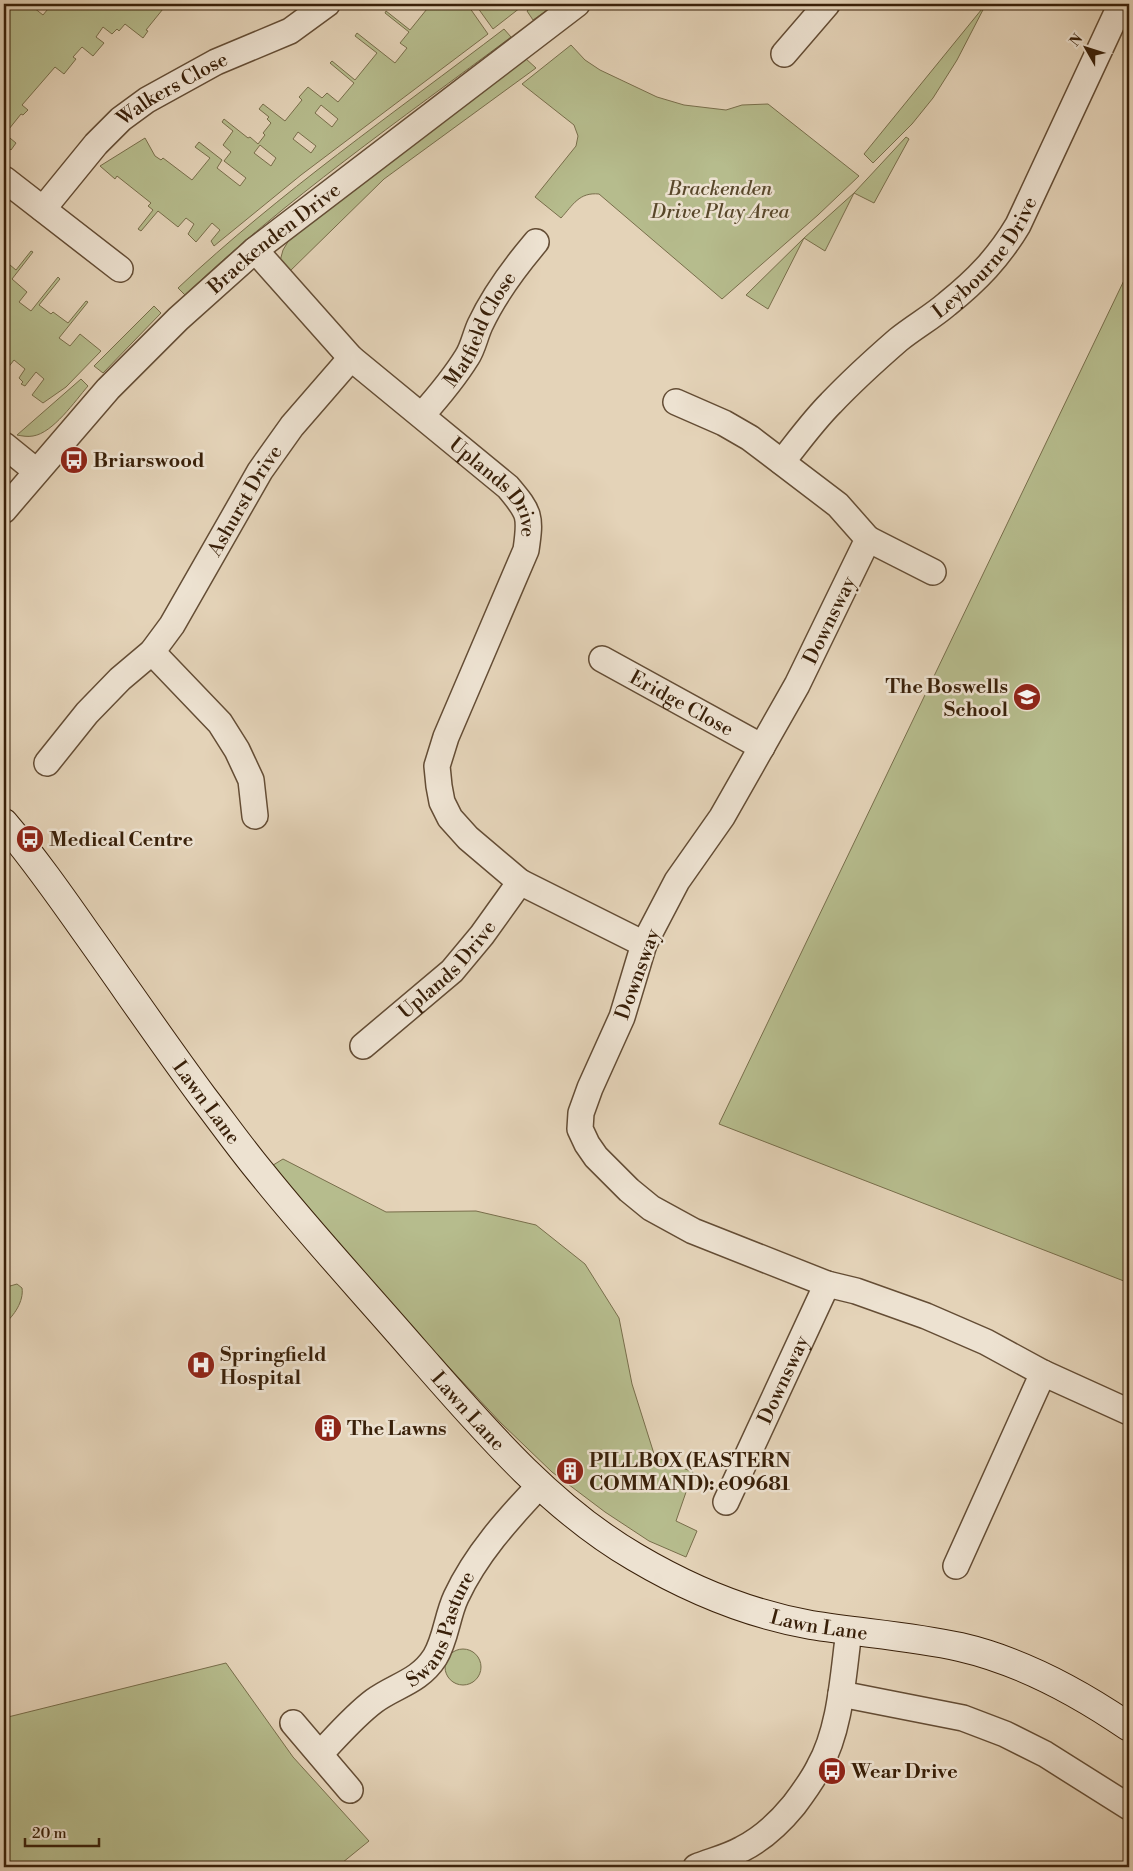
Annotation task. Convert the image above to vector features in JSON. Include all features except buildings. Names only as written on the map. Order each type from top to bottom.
[{"type":"street","name":"Walkers Close","points":[[43,209],[96,144],[121,120],[141,105],[178,82],[216,62],[290,31],[328,4]]},
{"type":"street","name":"Brackenden Drive","points":[[4,510],[36,471],[122,375],[178,318],[255,250],[577,4]]},
{"type":"street","points":[[784,54],[827,4]]},
{"type":"street","name":"Leybourne Drive","points":[[782,462],[830,404],[864,371],[900,339],[969,286],[989,267],[1005,246],[1018,224],[1120,4]]},
{"type":"street","points":[[4,179],[120,269]]},
{"type":"street","name":"Matfield Close","points":[[422,415],[453,378],[468,355],[480,325],[497,293],[536,242]]},
{"type":"street","name":"Uplands Drive","points":[[255,250],[351,358],[508,487],[525,507],[530,526],[526,550],[446,737],[437,766],[442,802],[450,818],[468,838],[520,882],[644,944]]},
{"type":"street","name":"Ashurst Drive","points":[[47,763],[87,713],[113,686],[152,652],[172,625],[260,471],[292,426],[351,358]]},
{"type":"street","points":[[676,402],[724,423],[750,438],[838,506],[868,539],[934,572]]},
{"type":"street","points":[[4,445],[36,471]]},
{"type":"street","name":"Downsway","points":[[868,539],[797,685],[722,817],[677,881],[644,944],[622,1017],[590,1088],[581,1113],[580,1128],[587,1144],[596,1157],[629,1190],[651,1208],[693,1231],[826,1284],[856,1292],[926,1316],[986,1342],[1044,1373],[1129,1412]]},
{"type":"street","points":[[152,652],[220,723],[237,750],[251,780],[256,816]]},
{"type":"street","name":"Eridge Close","points":[[602,659],[762,746]]},
{"type":"street","name":"Lawn Lane","points":[[4,823],[49,880],[202,1095],[261,1174],[451,1392],[540,1485],[576,1516],[632,1555],[672,1578],[709,1594],[770,1616],[849,1631],[913,1638],[994,1656],[1069,1689],[1129,1727]]},
{"type":"street","name":"Uplands Drive","points":[[363,1046],[452,971],[482,935],[520,882]]},
{"type":"street","name":"Downsway","points":[[726,1502],[826,1284]]},
{"type":"street","points":[[956,1566],[1044,1373]]},
{"type":"street","name":"Swans Pasture","points":[[320,1754],[353,1720],[375,1701],[409,1683],[424,1670],[442,1642],[456,1598],[482,1552],[510,1516],[540,1485]]},
{"type":"street","points":[[696,1867],[746,1858],[761,1837],[782,1819],[803,1793],[820,1766],[834,1730],[841,1694],[849,1631]]},
{"type":"street","points":[[841,1694],[963,1718],[1005,1734],[1045,1754],[1129,1807]]},
{"type":"street","points":[[293,1723],[350,1790]]},
{"type":"green space","points":[[4,4],[29,4],[43,15],[52,4],[167,4],[146,30],[148,31],[143,38],[125,24],[119,31],[117,29],[112,34],[103,27],[96,37],[104,43],[93,56],[82,47],[73,57],[76,59],[64,74],[55,67],[22,105],[28,110],[23,115],[21,114],[5,134],[16,143],[11,150],[4,144]]},
{"type":"green space","points":[[431,4],[467,4],[488,34],[301,175],[214,246],[211,241],[220,230],[212,223],[196,242],[188,234],[194,224],[186,218],[178,227],[158,211],[141,231],[138,229],[153,210],[148,206],[151,203],[117,176],[115,179],[100,166],[145,138],[155,156],[161,160],[163,158],[192,180],[210,158],[195,147],[199,142],[222,160],[217,168],[240,186],[246,178],[224,161],[231,152],[223,145],[233,131],[222,122],[224,119],[258,144],[265,135],[263,133],[271,123],[267,119],[269,117],[259,109],[263,104],[285,121],[302,100],[299,97],[308,87],[322,98],[327,93],[338,102],[354,83],[330,63],[332,61],[355,80],[377,53],[355,36],[357,33],[395,63],[407,48],[400,43],[409,32],[385,13],[386,11],[410,30]],"holes":[[[321,105],[338,119],[332,127],[315,113]],[[298,132],[316,146],[311,153],[293,139]],[[260,145],[276,158],[271,166],[254,153]]]},
{"type":"green space","points":[[475,4],[525,4],[493,29]]},
{"type":"green space","points":[[535,4],[556,4],[533,20],[527,11]]},
{"type":"green space","points":[[986,4],[957,60],[933,98],[912,124],[873,163],[864,154]]},
{"type":"green space","points":[[504,29],[511,37],[303,193],[223,260],[185,295],[178,288],[216,253],[297,186]]},
{"type":"green space","name":"Brackenden Drive Play Area","points":[[571,45],[585,60],[600,70],[657,97],[684,105],[726,110],[742,105],[768,104],[859,176],[818,215],[722,299],[599,194],[581,197],[561,218],[535,197],[576,146],[578,136],[574,125],[522,84]]},
{"type":"green space","points":[[525,58],[536,68],[384,179],[287,274],[280,261],[283,250],[292,235]]},
{"type":"green space","points":[[906,137],[909,139],[874,203],[854,193]]},
{"type":"green space","points":[[854,193],[825,251],[804,238]]},
{"type":"green space","points":[[804,238],[768,309],[746,295]]},
{"type":"green space","points":[[31,251],[33,252],[12,279],[27,292],[19,302],[31,311],[58,277],[60,279],[39,305],[68,323],[86,301],[88,302],[59,338],[70,346],[80,334],[101,351],[66,387],[43,403],[32,395],[44,379],[36,372],[25,386],[21,384],[23,382],[19,378],[25,369],[14,360],[7,369],[4,366],[4,274],[10,265],[16,270]]},
{"type":"green space","name":"The Boswells School","points":[[1129,270],[1129,1283],[719,1124]]},
{"type":"green space","points":[[154,306],[161,313],[103,373],[94,366]]},
{"type":"green space","points":[[81,379],[88,386],[56,423],[41,434],[33,436],[17,435]]},
{"type":"green space","points":[[283,1159],[386,1212],[476,1211],[536,1225],[585,1264],[619,1318],[632,1384],[655,1457],[693,1472],[676,1521],[697,1531],[686,1557],[649,1541],[605,1512],[552,1472],[501,1423],[336,1246],[270,1167]]},
{"type":"green space","points":[[17,1284],[22,1288],[20,1303],[15,1313],[4,1324],[4,1293],[10,1286]]},
{"type":"green space","points":[[463,1649],[470,1650],[476,1654],[480,1660],[480,1674],[476,1680],[470,1684],[463,1685],[456,1684],[450,1680],[446,1674],[445,1667],[446,1660],[450,1654],[456,1650]]},
{"type":"green space","points":[[226,1663],[293,1757],[369,1841],[337,1867],[4,1867],[4,1718]]},
{"type":"place","name":"Briarswood","points":[[74,460]]},
{"type":"place","name":"The Boswells School","points":[[1027,697]]},
{"type":"place","name":"Medical Centre","points":[[30,839]]},
{"type":"place","name":"Springfield Hospital","points":[[201,1365]]},
{"type":"place","name":"The Lawns","points":[[328,1428]]},
{"type":"place","name":"PILLBOX (EASTERN COMMAND): e09681","points":[[570,1471]]},
{"type":"place","name":"Wear Drive","points":[[832,1771]]}]
